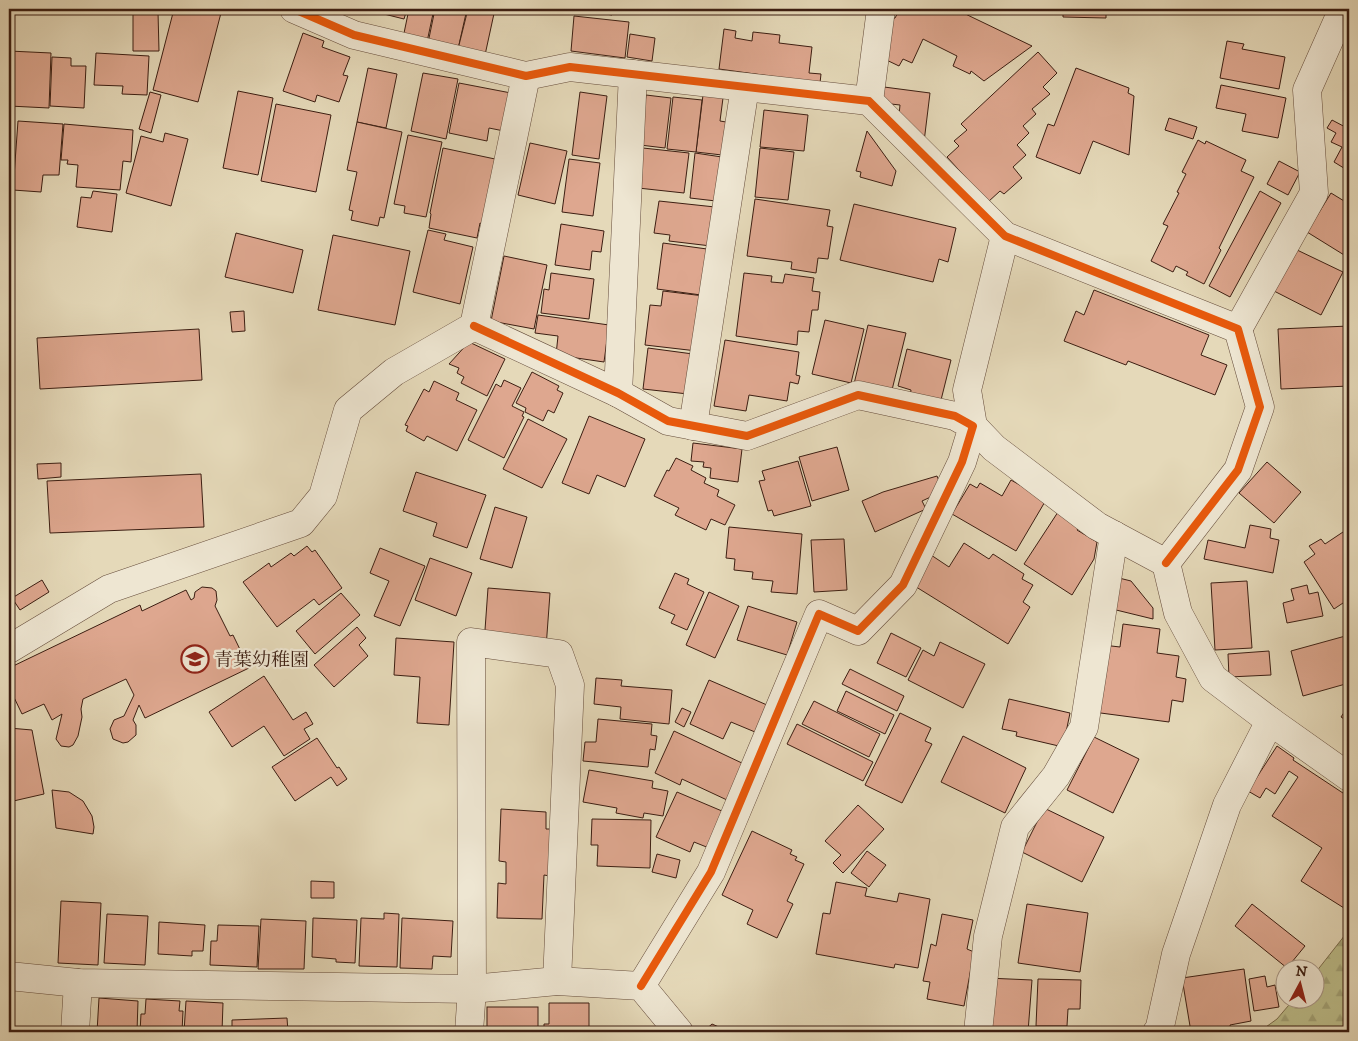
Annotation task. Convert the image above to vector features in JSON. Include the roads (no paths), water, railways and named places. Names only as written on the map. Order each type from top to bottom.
[{"type":"street","points":[[294,9],[354,35],[526,76],[570,67],[869,101],[1005,236],[1238,329]]},
{"type":"street","points":[[869,101],[881,9]]},
{"type":"street","points":[[1166,563],[1238,470],[1260,407],[1238,329],[1314,192],[1307,90],[1343,9]]},
{"type":"street","points":[[618,393],[634,74]]},
{"type":"street","points":[[9,649],[109,589],[301,523],[324,496],[348,410],[394,372],[474,326],[526,76]]},
{"type":"street","points":[[693,426],[745,87]]},
{"type":"street","points":[[641,986],[711,872],[819,614],[858,632],[903,585],[962,462],[973,426],[967,390],[1005,236]]},
{"type":"street","points":[[474,326],[618,393],[668,421],[693,426],[747,436],[858,394],[955,416],[973,426],[994,448],[1097,526],[1166,563],[1178,613],[1213,678],[1349,777]]},
{"type":"street","points":[[978,1032],[988,936],[1014,827],[1056,776],[1084,727],[1114,534]]},
{"type":"street","points":[[469,1032],[472,989],[472,642],[559,654],[570,684],[557,982]]},
{"type":"street","points":[[1157,1032],[1159,1031],[1176,954],[1227,805],[1270,721]]},
{"type":"street","points":[[9,976],[78,983],[472,989],[557,982],[641,986],[679,1032]]},
{"type":"street","points":[[74,1032],[78,983]]},
{"type":"place","name":"青葉幼稚園","points":[[195,659]]}]
